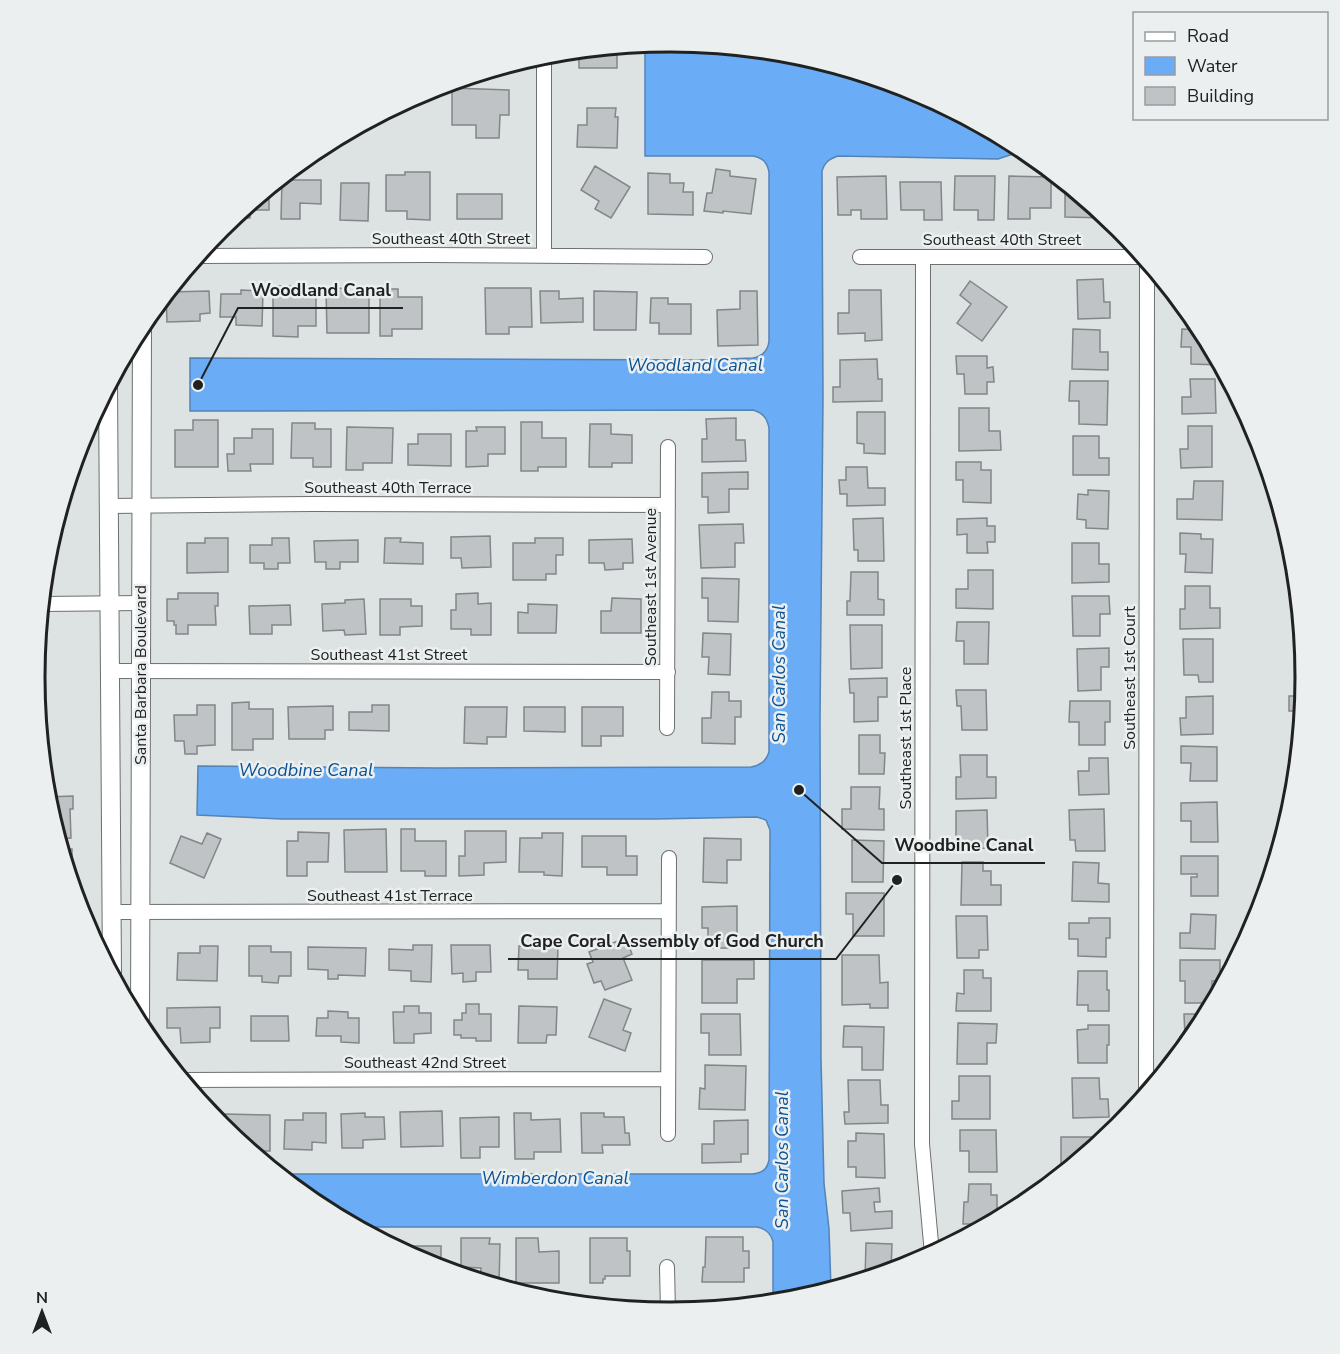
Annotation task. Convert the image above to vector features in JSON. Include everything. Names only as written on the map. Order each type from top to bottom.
[{"type":"main road","name":"Santa Barbara Boulevard","points":[[140,1007],[142,343]]},
{"type":"main road","name":"Santa Barbara Boulevard","points":[[108,403],[112,958]]},
{"type":"street","points":[[543,65],[544,256]]},
{"type":"street","name":"Southeast 40th Street","points":[[208,256],[705,257]]},
{"type":"street","name":"Southeast 40th Street","points":[[860,256],[1132,257]]},
{"type":"street","name":"Southeast 1st Place","points":[[923,256],[922,1144],[931,1244]]},
{"type":"street","name":"Southeast 1st Court","points":[[1146,1082],[1147,274]]},
{"type":"street","name":"Southeast 1st Avenue","points":[[667,728],[668,447]]},
{"type":"street","name":"Southeast 40th Terrace","points":[[109,506],[668,505]]},
{"type":"street","points":[[49,604],[141,603]]},
{"type":"street","name":"Southeast 41st Street","points":[[110,671],[668,672]]},
{"type":"street","points":[[668,1134],[669,858]]},
{"type":"street","name":"Southeast 41st Terrace","points":[[112,912],[668,911]]},
{"type":"street","name":"Southeast 42nd Street","points":[[193,1080],[668,1079]]},
{"type":"street","points":[[668,1267],[668,1302]]},
{"type":"water","points":[[670,52],[752,57],[832,73],[871,85],[946,116],[1012,154],[998,159],[838,156],[828,161],[822,171],[821,1059],[824,1183],[829,1229],[831,1281],[773,1293],[773,1242],[768,1232],[757,1227],[374,1227],[323,1197],[291,1174],[759,1173],[767,1166],[769,1160],[770,830],[766,820],[757,817],[282,819],[197,815],[198,766],[751,767],[765,760],[769,752],[769,428],[762,414],[753,410],[190,411],[190,358],[701,360],[760,356],[766,350],[769,341],[769,172],[766,163],[753,156],[645,156],[645,53]]},
{"type":"building","points":[[617,54],[617,68],[579,68],[579,59]]},
{"type":"building","points":[[461,88],[509,90],[509,115],[500,115],[499,138],[476,138],[476,125],[452,125],[452,92]]},
{"type":"building","points":[[587,108],[616,108],[617,148],[577,147],[578,125],[587,125]]},
{"type":"building","points":[[595,166],[630,187],[611,218],[595,209],[599,201],[581,190]]},
{"type":"building","points":[[716,169],[730,171],[730,176],[756,179],[751,214],[704,211],[707,193],[712,193]]},
{"type":"building","points":[[405,172],[430,172],[430,220],[407,219],[407,211],[386,211],[386,175],[405,175]]},
{"type":"building","points":[[648,173],[670,174],[670,183],[684,183],[683,192],[693,192],[693,215],[648,214]]},
{"type":"building","points":[[886,176],[887,219],[861,219],[861,210],[851,210],[851,215],[838,215],[837,177]]},
{"type":"building","points":[[955,176],[995,176],[994,220],[978,220],[978,210],[954,210]]},
{"type":"building","points":[[1009,176],[1044,177],[1051,182],[1051,208],[1030,208],[1030,219],[1008,219]]},
{"type":"building","points":[[291,180],[321,180],[321,204],[300,203],[300,219],[281,219],[282,188]]},
{"type":"building","points":[[900,182],[941,182],[942,220],[924,220],[924,210],[901,210]]},
{"type":"building","points":[[341,183],[369,183],[368,221],[340,220]]},
{"type":"building","points":[[457,194],[502,194],[502,219],[457,219]]},
{"type":"building","points":[[1065,194],[1082,207],[1093,218],[1065,217]]},
{"type":"building","points":[[269,198],[269,210],[255,210]]},
{"type":"building","points":[[1103,279],[1104,302],[1110,302],[1110,318],[1078,319],[1077,280]]},
{"type":"building","points":[[970,281],[1007,307],[982,341],[957,323],[971,304],[960,295]]},
{"type":"building","points":[[273,286],[290,286],[290,294],[316,294],[316,326],[298,326],[298,337],[273,336]]},
{"type":"building","points":[[348,288],[348,296],[369,295],[369,333],[327,333],[326,289]]},
{"type":"building","points":[[485,288],[531,288],[532,327],[509,327],[509,334],[486,334]]},
{"type":"building","points":[[380,289],[398,289],[398,297],[422,297],[422,329],[392,329],[392,336],[380,336]]},
{"type":"building","points":[[241,290],[263,291],[262,326],[236,325],[236,317],[220,317],[221,294],[241,294]]},
{"type":"building","points":[[849,290],[881,290],[882,340],[865,341],[865,333],[838,334],[838,313],[849,313]]},
{"type":"building","points":[[209,291],[210,313],[200,314],[200,321],[167,322],[166,307],[178,292]]},
{"type":"building","points":[[540,291],[559,291],[559,299],[583,298],[583,322],[541,323]]},
{"type":"building","points":[[594,291],[637,292],[636,330],[594,330]]},
{"type":"building","points":[[740,291],[757,291],[758,345],[718,346],[717,310],[740,309]]},
{"type":"building","points":[[651,298],[668,298],[668,304],[691,304],[691,334],[659,334],[659,323],[650,323]]},
{"type":"building","points":[[1073,329],[1100,330],[1100,352],[1108,352],[1108,370],[1072,369]]},
{"type":"building","points":[[1182,329],[1190,329],[1211,365],[1191,364],[1191,347],[1181,347]]},
{"type":"building","points":[[956,356],[987,356],[987,368],[993,367],[994,382],[987,382],[987,394],[965,394],[964,374],[957,374]]},
{"type":"building","points":[[877,359],[878,379],[882,379],[882,401],[833,402],[833,387],[840,387],[840,360]]},
{"type":"building","points":[[1190,379],[1215,379],[1216,413],[1182,414],[1182,397],[1191,397]]},
{"type":"building","points":[[1070,381],[1108,381],[1107,425],[1079,424],[1079,401],[1069,401]]},
{"type":"building","points":[[959,408],[989,408],[989,431],[1000,431],[1001,450],[959,451]]},
{"type":"building","points":[[857,412],[885,412],[885,454],[864,453],[864,444],[857,443]]},
{"type":"building","points":[[736,418],[736,440],[745,440],[746,461],[702,462],[702,439],[707,439],[706,419]]},
{"type":"building","points":[[193,420],[218,420],[218,467],[175,467],[175,430],[193,430]]},
{"type":"building","points":[[521,422],[542,422],[542,438],[566,438],[566,467],[538,467],[538,471],[521,471]]},
{"type":"building","points":[[292,423],[315,423],[315,429],[331,429],[331,467],[313,467],[313,458],[291,458]]},
{"type":"building","points":[[590,424],[611,424],[611,434],[632,435],[632,463],[612,463],[612,467],[589,467]]},
{"type":"building","points":[[1188,426],[1212,426],[1212,467],[1181,468],[1180,449],[1188,449]]},
{"type":"building","points":[[347,427],[393,428],[392,463],[363,463],[363,470],[346,470]]},
{"type":"building","points":[[476,427],[505,427],[505,454],[488,454],[488,466],[466,467],[466,431],[477,431]]},
{"type":"building","points":[[252,429],[273,429],[273,464],[250,464],[251,471],[228,471],[227,454],[234,454],[234,438],[252,438]]},
{"type":"building","points":[[418,434],[451,434],[451,466],[408,465],[408,444],[418,444]]},
{"type":"building","points":[[1073,436],[1099,436],[1099,458],[1109,458],[1109,475],[1073,475]]},
{"type":"building","points":[[956,462],[981,462],[981,470],[991,470],[991,503],[963,502],[963,480],[956,480]]},
{"type":"building","points":[[846,467],[867,467],[868,488],[885,488],[885,505],[847,506],[847,494],[840,494],[839,480],[846,480]]},
{"type":"building","points":[[748,472],[748,489],[729,489],[729,512],[708,513],[708,497],[702,497],[702,473]]},
{"type":"building","points":[[1194,481],[1223,481],[1222,520],[1177,519],[1177,499],[1193,499]]},
{"type":"building","points":[[1088,490],[1109,491],[1108,529],[1086,528],[1086,520],[1077,519],[1078,494],[1088,495]]},
{"type":"building","points":[[883,518],[884,561],[858,561],[858,550],[854,550],[853,519]]},
{"type":"building","points":[[987,518],[987,526],[995,526],[995,542],[987,542],[988,553],[967,553],[967,534],[957,535],[957,519]]},
{"type":"building","points":[[743,524],[744,543],[735,543],[735,567],[701,568],[699,525]]},
{"type":"building","points":[[1180,533],[1201,534],[1201,539],[1213,539],[1212,573],[1185,572],[1186,554],[1180,554]]},
{"type":"building","points":[[490,536],[491,567],[462,568],[461,558],[451,558],[451,537]]},
{"type":"building","points":[[205,538],[228,538],[228,572],[187,573],[187,543],[205,543]]},
{"type":"building","points":[[272,538],[289,538],[290,563],[278,563],[278,569],[264,569],[264,563],[250,563],[250,545],[272,545]]},
{"type":"building","points":[[385,538],[401,538],[400,542],[423,543],[423,564],[384,563]]},
{"type":"building","points":[[535,538],[563,538],[563,555],[556,555],[556,574],[546,574],[546,580],[513,580],[513,543],[535,543]]},
{"type":"building","points":[[632,539],[633,563],[623,563],[623,569],[605,570],[604,563],[589,563],[589,540]]},
{"type":"building","points":[[358,540],[358,562],[340,562],[340,569],[326,569],[326,562],[315,562],[314,541]]},
{"type":"building","points":[[1072,543],[1099,543],[1099,564],[1109,564],[1109,582],[1072,583]]},
{"type":"building","points":[[968,570],[993,570],[993,609],[956,608],[956,589],[968,589]]},
{"type":"building","points":[[851,572],[878,572],[878,599],[884,600],[884,615],[847,615]]},
{"type":"building","points":[[702,578],[739,579],[738,622],[708,621],[708,598],[702,598]]},
{"type":"building","points":[[1185,586],[1210,586],[1210,608],[1220,608],[1220,628],[1180,629],[1180,609],[1185,609]]},
{"type":"building","points":[[178,593],[218,593],[218,606],[215,606],[216,625],[188,625],[188,634],[176,634],[174,621],[167,621],[167,599],[178,599]]},
{"type":"building","points":[[478,593],[478,604],[491,603],[491,635],[471,635],[471,629],[451,629],[451,610],[456,610],[456,594]]},
{"type":"building","points":[[1072,596],[1109,596],[1110,614],[1100,614],[1100,636],[1073,636]]},
{"type":"building","points":[[612,598],[641,599],[641,633],[601,633],[601,611],[611,611]]},
{"type":"building","points":[[364,599],[366,634],[345,635],[344,630],[323,631],[322,604]]},
{"type":"building","points":[[380,599],[411,599],[411,606],[422,606],[422,626],[400,627],[400,635],[380,635]]},
{"type":"building","points":[[528,604],[557,605],[556,633],[518,633],[518,612],[528,613]]},
{"type":"building","points":[[290,605],[291,625],[272,625],[272,634],[250,634],[249,606]]},
{"type":"building","points":[[957,622],[989,622],[988,664],[964,664],[964,641],[956,641]]},
{"type":"building","points":[[850,625],[882,625],[882,668],[851,669]]},
{"type":"building","points":[[703,633],[731,634],[730,675],[708,674],[709,657],[702,657]]},
{"type":"building","points":[[1183,639],[1213,639],[1213,682],[1199,682],[1198,675],[1184,675]]},
{"type":"building","points":[[1109,648],[1109,667],[1101,667],[1101,690],[1078,691],[1077,649]]},
{"type":"building","points":[[887,678],[887,697],[878,697],[878,721],[854,722],[854,693],[850,693],[849,679]]},
{"type":"building","points":[[956,690],[986,690],[987,730],[962,730],[961,706],[957,706]]},
{"type":"building","points":[[712,692],[729,692],[729,701],[741,701],[741,717],[735,717],[735,744],[702,743],[702,718],[711,718]]},
{"type":"building","points":[[1213,696],[1213,734],[1181,735],[1180,718],[1186,718],[1186,697]]},
{"type":"building","points":[[1289,696],[1295,696],[1294,711],[1289,711]]},
{"type":"building","points":[[1070,701],[1110,701],[1110,722],[1105,722],[1105,745],[1079,745],[1079,722],[1069,722]]},
{"type":"building","points":[[249,702],[249,709],[273,709],[273,739],[253,739],[253,750],[232,750],[232,703]]},
{"type":"building","points":[[197,705],[215,705],[215,745],[197,746],[197,754],[185,754],[184,741],[175,741],[174,715],[197,715]]},
{"type":"building","points":[[372,705],[389,705],[389,731],[349,730],[349,712],[372,712]]},
{"type":"building","points":[[333,706],[333,730],[325,730],[325,739],[289,739],[288,707]]},
{"type":"building","points":[[465,707],[507,707],[506,737],[487,737],[487,744],[464,743]]},
{"type":"building","points":[[524,707],[565,707],[565,732],[524,731]]},
{"type":"building","points":[[582,707],[623,707],[623,736],[601,736],[601,746],[582,746]]},
{"type":"building","points":[[859,735],[880,735],[880,753],[885,753],[884,774],[859,774]]},
{"type":"building","points":[[1181,746],[1217,747],[1217,781],[1190,781],[1191,763],[1181,763]]},
{"type":"building","points":[[960,755],[987,755],[987,777],[996,777],[996,798],[956,799],[956,777],[961,777]]},
{"type":"building","points":[[1089,758],[1108,758],[1109,794],[1079,795],[1078,771],[1089,771]]},
{"type":"building","points":[[851,787],[880,787],[879,809],[884,809],[884,830],[842,829],[842,809],[851,809]]},
{"type":"building","points":[[73,796],[73,809],[70,809],[71,838],[66,838],[57,797]]},
{"type":"building","points":[[1217,802],[1218,842],[1191,842],[1191,821],[1181,821],[1181,803]]},
{"type":"building","points":[[1104,809],[1105,851],[1076,851],[1075,840],[1070,840],[1069,810]]},
{"type":"building","points":[[987,810],[988,848],[956,849],[956,811]]},
{"type":"building","points":[[386,829],[387,872],[345,872],[344,830]]},
{"type":"building","points":[[401,829],[415,829],[415,841],[446,841],[446,876],[425,876],[425,871],[401,871]]},
{"type":"building","points":[[465,831],[506,831],[506,862],[484,863],[484,875],[459,876],[459,856],[465,856]]},
{"type":"building","points":[[298,832],[329,833],[328,862],[307,862],[307,876],[287,876],[287,841],[298,841]]},
{"type":"building","points":[[207,833],[221,839],[204,878],[170,863],[181,836],[202,844]]},
{"type":"building","points":[[542,833],[563,833],[562,876],[544,875],[544,872],[519,872],[520,838],[542,838]]},
{"type":"building","points":[[582,836],[626,836],[626,856],[637,856],[637,875],[607,875],[607,867],[582,867]]},
{"type":"building","points":[[704,838],[741,839],[741,860],[727,860],[727,883],[703,882]]},
{"type":"building","points":[[852,840],[884,841],[883,882],[852,882]]},
{"type":"building","points":[[1181,856],[1218,856],[1218,896],[1191,896],[1191,877],[1197,877],[1197,874],[1181,874]]},
{"type":"building","points":[[962,862],[983,862],[983,871],[991,871],[991,885],[1001,885],[1001,905],[961,905]]},
{"type":"building","points":[[1073,862],[1099,863],[1098,883],[1109,884],[1109,902],[1072,901]]},
{"type":"building","points":[[846,893],[884,893],[884,936],[853,936],[853,914],[846,914]]},
{"type":"building","points":[[737,906],[737,948],[708,948],[708,928],[702,928],[702,907]]},
{"type":"building","points":[[1191,914],[1216,915],[1215,949],[1180,948],[1180,933],[1190,933]]},
{"type":"building","points":[[956,916],[987,916],[988,950],[979,950],[979,958],[957,958]]},
{"type":"building","points":[[1089,918],[1110,918],[1110,938],[1106,938],[1106,957],[1078,956],[1078,939],[1069,939],[1069,923],[1089,923]]},
{"type":"building","points":[[626,938],[632,954],[623,958],[632,980],[605,990],[601,981],[594,983],[587,964],[593,962],[589,952]]},
{"type":"building","points":[[413,945],[432,945],[431,982],[411,981],[411,971],[389,970],[389,949],[413,950]]},
{"type":"building","points":[[451,945],[490,945],[491,972],[476,972],[476,981],[463,982],[463,973],[452,974]]},
{"type":"building","points":[[200,946],[218,946],[217,981],[177,980],[178,953],[200,953]]},
{"type":"building","points":[[249,946],[271,946],[271,952],[291,952],[291,976],[279,976],[278,983],[262,982],[262,976],[249,976]]},
{"type":"building","points":[[519,946],[558,947],[557,979],[528,979],[528,970],[518,970]]},
{"type":"building","points":[[308,947],[366,948],[365,976],[338,975],[338,979],[328,979],[328,970],[308,969]]},
{"type":"building","points":[[842,955],[879,955],[880,983],[888,982],[888,1008],[870,1008],[870,1004],[842,1005]]},
{"type":"building","points":[[702,960],[754,960],[754,979],[737,979],[737,1003],[702,1003]]},
{"type":"building","points":[[1180,960],[1220,960],[1220,973],[1216,981],[1212,981],[1212,988],[1203,1003],[1185,1003],[1185,981],[1180,981]]},
{"type":"building","points":[[964,970],[983,970],[983,978],[991,978],[991,1011],[956,1011],[957,993],[964,994]]},
{"type":"building","points":[[1078,971],[1107,971],[1109,1011],[1088,1011],[1088,1005],[1077,1005]]},
{"type":"building","points":[[604,999],[631,1009],[623,1030],[631,1033],[625,1051],[589,1037]]},
{"type":"building","points":[[466,1004],[479,1004],[479,1014],[491,1014],[491,1041],[476,1041],[476,1038],[461,1038],[461,1035],[454,1035],[454,1020],[462,1020],[462,1013],[466,1013]]},
{"type":"building","points":[[404,1006],[419,1006],[419,1013],[431,1013],[431,1033],[414,1034],[414,1043],[394,1043],[393,1012],[404,1012]]},
{"type":"building","points":[[519,1006],[557,1007],[556,1035],[547,1035],[546,1043],[518,1043]]},
{"type":"building","points":[[220,1007],[220,1028],[210,1028],[210,1042],[181,1043],[180,1028],[167,1028],[167,1008]]},
{"type":"building","points":[[328,1011],[348,1012],[348,1018],[359,1018],[359,1043],[341,1042],[341,1036],[316,1036],[317,1018],[328,1018]]},
{"type":"building","points":[[701,1014],[740,1014],[741,1055],[709,1055],[709,1033],[701,1033]]},
{"type":"building","points":[[1184,1014],[1196,1014],[1190,1024],[1185,1031]]},
{"type":"building","points":[[251,1016],[288,1016],[289,1041],[251,1041]]},
{"type":"building","points":[[958,1023],[997,1024],[996,1043],[987,1043],[987,1064],[957,1064]]},
{"type":"building","points":[[1088,1025],[1109,1025],[1107,1063],[1078,1063],[1077,1030],[1088,1029]]},
{"type":"building","points":[[844,1026],[884,1027],[883,1070],[862,1070],[862,1047],[843,1047]]},
{"type":"building","points":[[705,1065],[746,1066],[745,1110],[699,1109],[700,1088],[705,1089]]},
{"type":"building","points":[[959,1076],[990,1076],[990,1119],[952,1119],[952,1101],[959,1101]]},
{"type":"building","points":[[1072,1078],[1099,1078],[1100,1099],[1108,1099],[1109,1117],[1073,1118]]},
{"type":"building","points":[[848,1080],[880,1080],[881,1105],[888,1105],[888,1123],[845,1124],[844,1112],[849,1112]]},
{"type":"building","points":[[442,1111],[443,1146],[401,1147],[400,1112]]},
{"type":"building","points":[[303,1113],[326,1113],[326,1143],[312,1142],[312,1150],[284,1149],[285,1120],[303,1120]]},
{"type":"building","points":[[365,1113],[365,1117],[384,1117],[385,1139],[363,1140],[363,1148],[342,1148],[341,1114]]},
{"type":"building","points":[[514,1113],[531,1113],[531,1120],[560,1119],[561,1152],[534,1152],[534,1159],[515,1159]]},
{"type":"building","points":[[581,1113],[604,1113],[604,1117],[624,1117],[625,1133],[629,1133],[630,1145],[602,1145],[603,1153],[582,1153]]},
{"type":"building","points":[[224,1115],[270,1115],[270,1151],[263,1151]]},
{"type":"building","points":[[499,1117],[499,1147],[480,1147],[480,1158],[461,1158],[460,1118]]},
{"type":"building","points":[[748,1120],[748,1154],[741,1154],[741,1162],[702,1163],[702,1144],[714,1144],[714,1121]]},
{"type":"building","points":[[960,1130],[996,1130],[997,1172],[969,1172],[969,1151],[960,1151]]},
{"type":"building","points":[[856,1133],[884,1134],[885,1178],[856,1177],[856,1167],[848,1167],[848,1141],[856,1141]]},
{"type":"building","points":[[1061,1137],[1093,1137],[1082,1147],[1061,1164]]},
{"type":"building","points":[[969,1184],[991,1184],[991,1195],[997,1195],[997,1209],[971,1224],[963,1224],[964,1202],[968,1202]]},
{"type":"building","points":[[879,1188],[880,1202],[874,1202],[875,1212],[892,1211],[892,1228],[851,1231],[850,1213],[843,1213],[842,1191]]},
{"type":"building","points":[[706,1237],[743,1237],[743,1251],[749,1251],[749,1268],[744,1268],[744,1282],[702,1282]]},
{"type":"building","points":[[461,1238],[490,1238],[489,1244],[500,1244],[499,1278],[481,1273],[481,1268],[461,1266]]},
{"type":"building","points":[[516,1238],[538,1238],[539,1252],[559,1251],[559,1283],[516,1283]]},
{"type":"building","points":[[590,1238],[627,1238],[627,1251],[630,1251],[630,1276],[605,1276],[603,1283],[590,1283]]},
{"type":"building","points":[[866,1243],[892,1244],[891,1261],[865,1271]]},
{"type":"building","points":[[412,1246],[441,1246],[441,1258]]},
{"type":"place","name":"Woodland Canal","points":[[198,385]]},
{"type":"place","name":"Woodbine Canal","points":[[799,790]]},
{"type":"place","name":"Cape Coral Assembly of God Church","points":[[897,880]]},
{"type":"water label","name":"San Carlos Canal","points":[[779,674]]},
{"type":"water label","name":"San Carlos Canal","points":[[782,1160]]},
{"type":"water label","name":"Wimberdon Canal","points":[[555,1178]]}]
